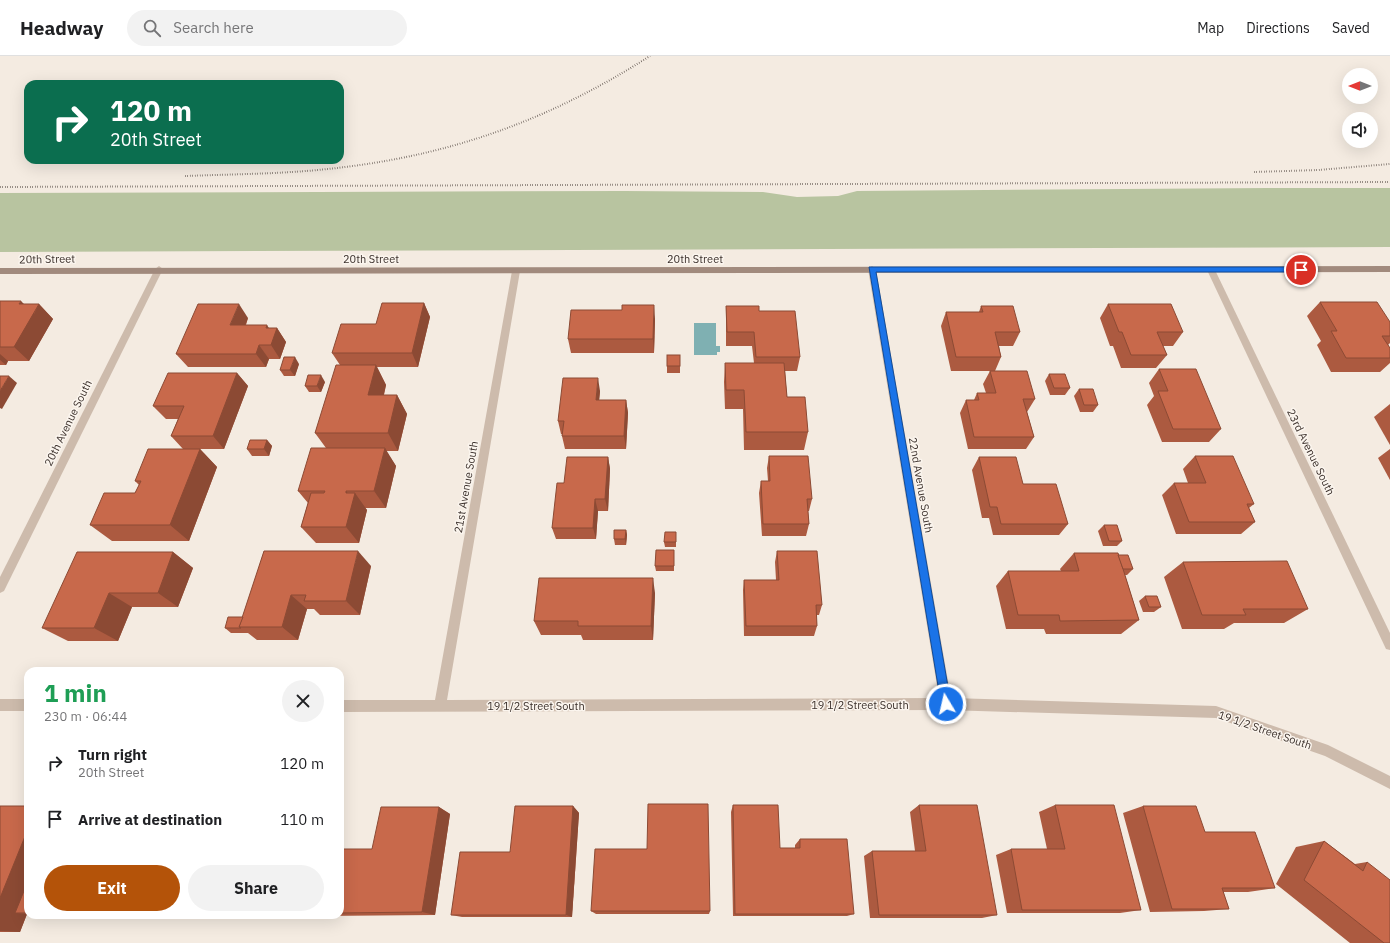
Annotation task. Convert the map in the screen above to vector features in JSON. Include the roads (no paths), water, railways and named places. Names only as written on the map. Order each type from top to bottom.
[{"type":"main road","name":"20th Street","points":[[0,271],[158,269],[516,271],[1390,269]]},
{"type":"street","name":"20th Avenue South","points":[[0,588],[158,269]]},
{"type":"street","name":"22nd Avenue South","points":[[872,269],[946,704]]},
{"type":"street","name":"23rd Avenue South","points":[[1211,270],[1390,645]]},
{"type":"street","name":"21st Avenue South","points":[[440,706],[516,271]]},
{"type":"street","name":"19 1/2 Street South","points":[[344,706],[946,704],[1216,712],[1328,751],[1390,784]]},
{"type":"street","points":[[0,705],[24,705]]},
{"type":"water","points":[[694,323],[716,323],[716,346],[720,346],[720,352],[717,352],[717,355],[694,355]]},
{"type":"railway","points":[[185,176],[305,171],[345,167],[387,161],[466,142],[504,129],[578,97],[614,78],[650,56]]},
{"type":"railway","points":[[1254,172],[1318,170],[1390,164]]},
{"type":"railway","points":[[0,187],[1390,182]]}]
